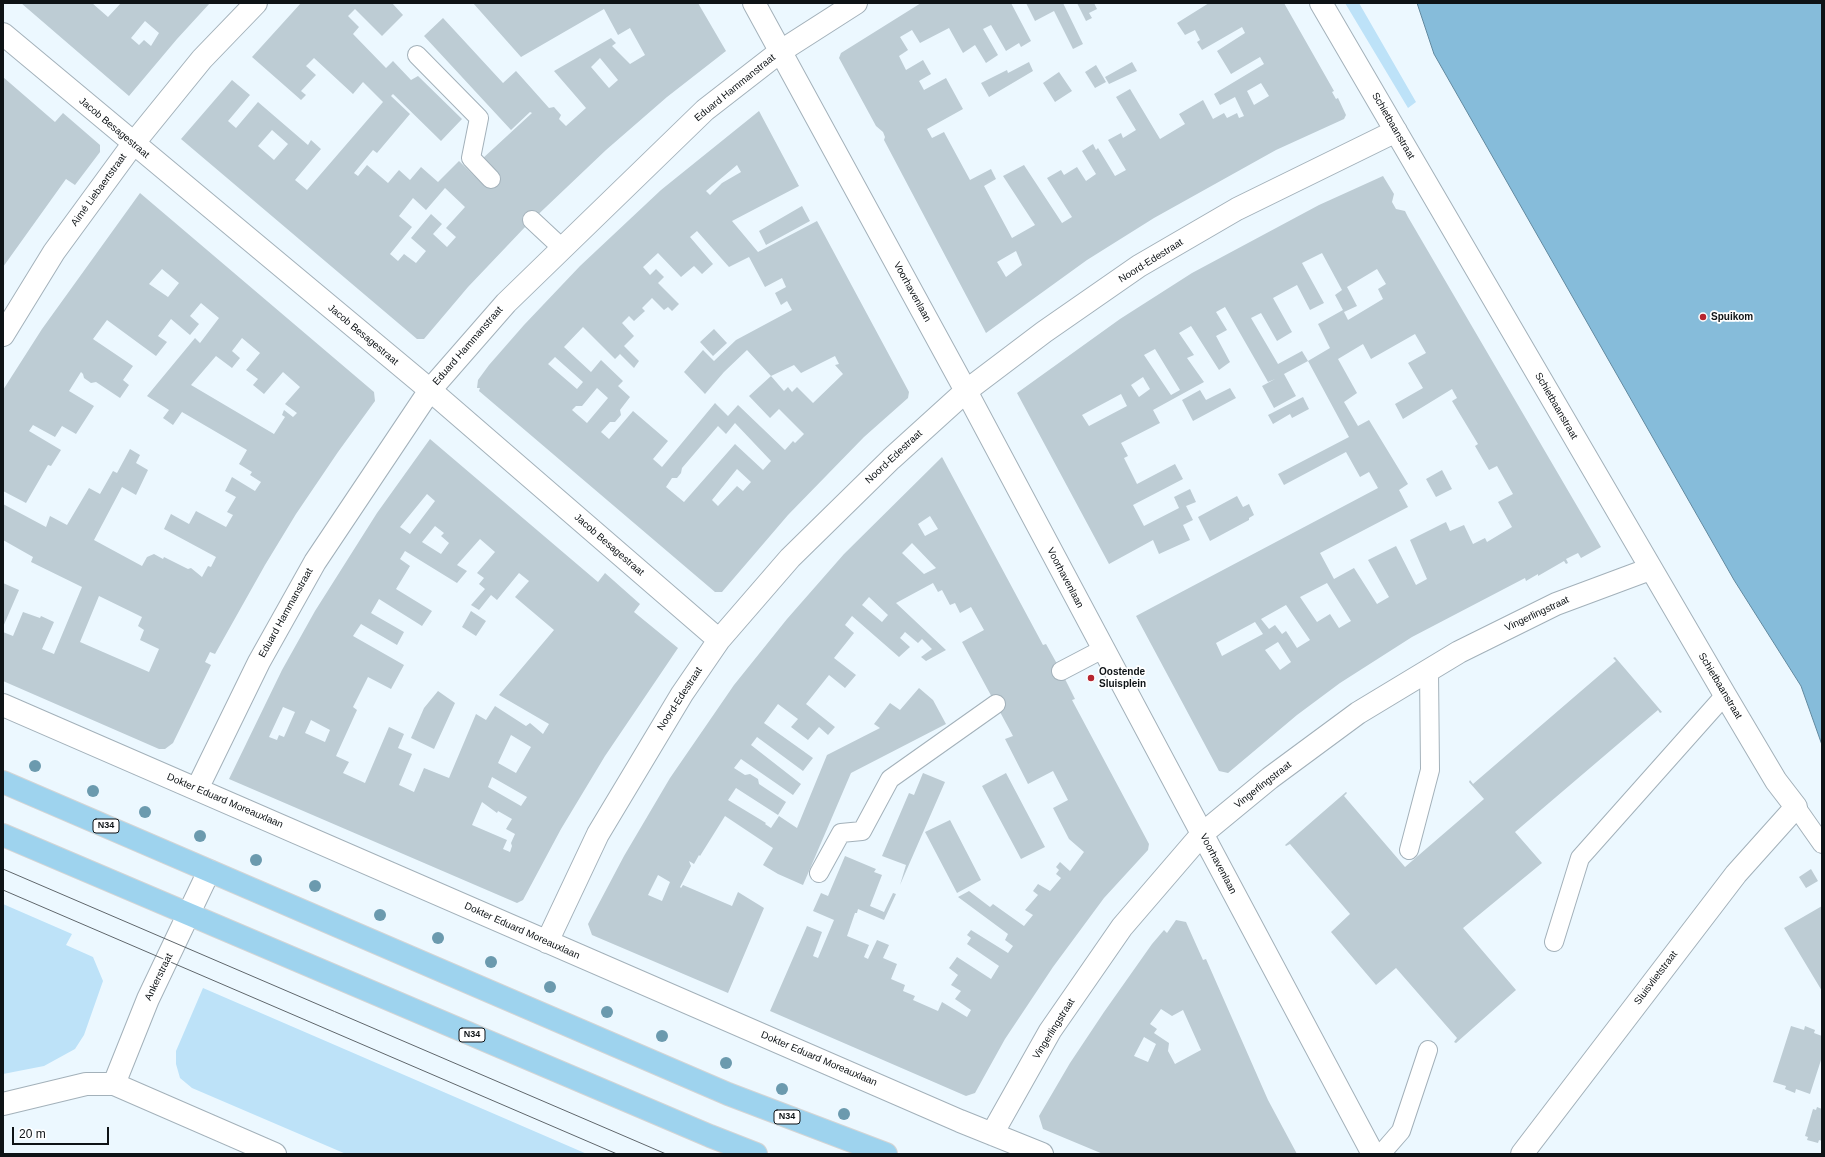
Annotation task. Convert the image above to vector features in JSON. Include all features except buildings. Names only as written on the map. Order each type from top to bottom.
[{"type":"main road","name":"N34","points":[[3,782],[722,1092],[886,1154]]},
{"type":"main road","name":"N34","points":[[3,835],[710,1136],[756,1154]]},
{"type":"street","name":"Aimé Liebaertstraat","points":[[3,335],[54,252],[133,144],[202,59],[256,3]]},
{"type":"street","name":"Voorhavenlaan","points":[[754,3],[966,391],[1373,1154]]},
{"type":"street","name":"Eduard Hammanstraat","points":[[197,789],[259,662],[315,562],[430,390],[506,303],[705,110],[781,51],[856,3]]},
{"type":"street","name":"Schietbaanstraat","points":[[1321,3],[1650,569],[1776,781],[1796,807]]},
{"type":"street","name":"Jacob Besagestraat","points":[[3,34],[133,144],[430,390],[719,640]]},
{"type":"street","name":"Noord-Edestraat","points":[[547,942],[598,834],[682,694],[719,640],[790,558],[891,459],[966,391],[1044,332],[1139,266],[1237,209],[1396,131]]},
{"type":"street","name":"Vingerlingstraat","points":[[992,1134],[1050,1031],[1118,934],[1202,834],[1270,778],[1358,713],[1459,652],[1556,604],[1650,569]]},
{"type":"street","name":"Dokter Eduard Moreauxlaan","points":[[3,704],[547,942],[992,1134],[1042,1154]]},
{"type":"street","name":"Sluisvlietstraat","points":[[1522,1154],[1736,874],[1796,807]]},
{"type":"street","name":"Ankerstraat","points":[[114,1084],[148,999],[209,871]]},
{"type":"street","points":[[3,1104],[86,1084],[114,1084],[275,1154]]},
{"type":"lane","points":[[417,55],[479,118],[471,158],[491,179]]},
{"type":"lane","points":[[532,220],[562,248]]},
{"type":"lane","points":[[1061,671],[1103,649]]},
{"type":"lane","points":[[1409,850],[1430,770],[1429,670]]},
{"type":"lane","points":[[1554,942],[1580,858],[1725,695]]},
{"type":"lane","points":[[819,873],[841,834],[862,831],[890,779],[996,704]]},
{"type":"lane","points":[[1796,807],[1822,844]]},
{"type":"lane","points":[[1381,1154],[1401,1131],[1428,1050]]},
{"type":"shaded area","points":[[1345,3],[1359,3],[1416,102],[1408,108]]},
{"type":"shaded area","name":"Spuikom","points":[[1417,3],[1822,3],[1822,745],[1801,686],[1734,580],[1434,54]]},
{"type":"shaded area","points":[[3,904],[72,934],[66,945],[93,957],[103,981],[84,1035],[75,1049],[44,1066],[3,1074]]},
{"type":"shaded area","points":[[203,988],[587,1154],[346,1154],[192,1088],[180,1078],[176,1064],[176,1051]]},
{"type":"tram line","points":[[3,869],[666,1154]]},
{"type":"tram line","points":[[3,890],[617,1154]]},
{"type":"place","name":"Spuikom","points":[[1703,317]]},
{"type":"place","name":"Oostende Sluisplein","points":[[1091,678]]}]
